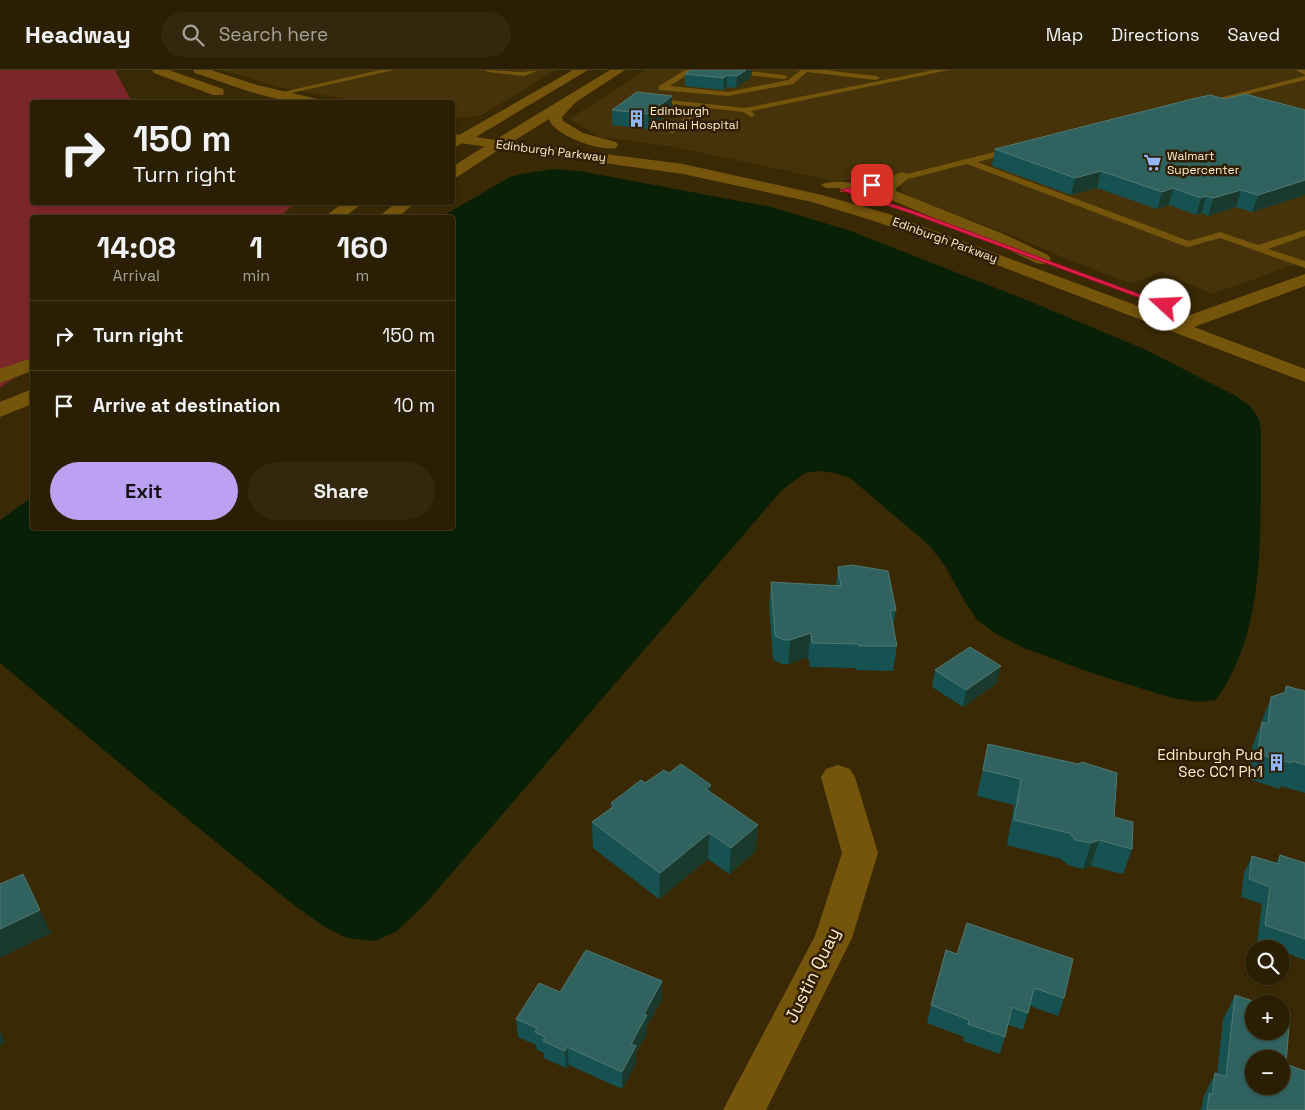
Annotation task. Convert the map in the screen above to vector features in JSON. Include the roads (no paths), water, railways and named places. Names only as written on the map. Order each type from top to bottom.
[{"type":"main road","points":[[158,70],[233,97]]},
{"type":"main road","points":[[199,70],[304,100]]},
{"type":"main road","points":[[479,129],[582,70]]},
{"type":"main road","points":[[455,172],[619,70]]},
{"type":"main road","points":[[572,99],[555,117],[556,122],[561,128],[576,135],[617,146]]},
{"type":"main road","name":"Edinburgh Parkway","points":[[455,137],[479,129],[617,146],[734,165]]},
{"type":"main road","name":"Edinburgh Parkway","points":[[455,137],[674,168],[834,187],[909,211],[1228,328]]},
{"type":"main road","points":[[902,177],[887,188],[890,194],[1000,238],[1042,259]]},
{"type":"main road","name":"Edinburgh Parkway","points":[[777,181],[883,218],[1305,376]]},
{"type":"main road","points":[[336,215],[351,205]]},
{"type":"main road","points":[[389,215],[404,205]]},
{"type":"main road","points":[[1176,327],[1305,280]]},
{"type":"main road","points":[[0,377],[30,365]]},
{"type":"main road","points":[[0,410],[30,397]]},
{"type":"main road","name":"Justin Quay","points":[[744,1110],[833,938],[860,853],[838,777]]},
{"type":"lane","points":[[339,70],[357,78]]},
{"type":"lane","points":[[278,94],[390,70]]},
{"type":"lane","points":[[488,70],[524,74],[535,70]]},
{"type":"lane","points":[[690,70],[662,88],[728,94],[790,82],[804,70],[891,80]]},
{"type":"lane","points":[[718,70],[794,78]]},
{"type":"lane","points":[[642,99],[748,112],[945,70]]},
{"type":"lane","points":[[1193,106],[1305,78]]},
{"type":"lane","points":[[673,131],[704,107]]},
{"type":"lane","points":[[834,187],[857,189],[1023,148]]},
{"type":"lane","points":[[967,161],[1188,244],[1220,235],[1305,265]]},
{"type":"lane","points":[[834,187],[867,184],[902,177]]},
{"type":"lane","points":[[1260,248],[1305,233]]},
{"type":"place","name":"Edinburgh Animal Hospital","points":[[636,118]]},
{"type":"place","name":"Walmart Supercenter","points":[[1153,163]]},
{"type":"place","name":"Edinburgh Pud Sec CC1 Ph1","points":[[1277,763]]}]
